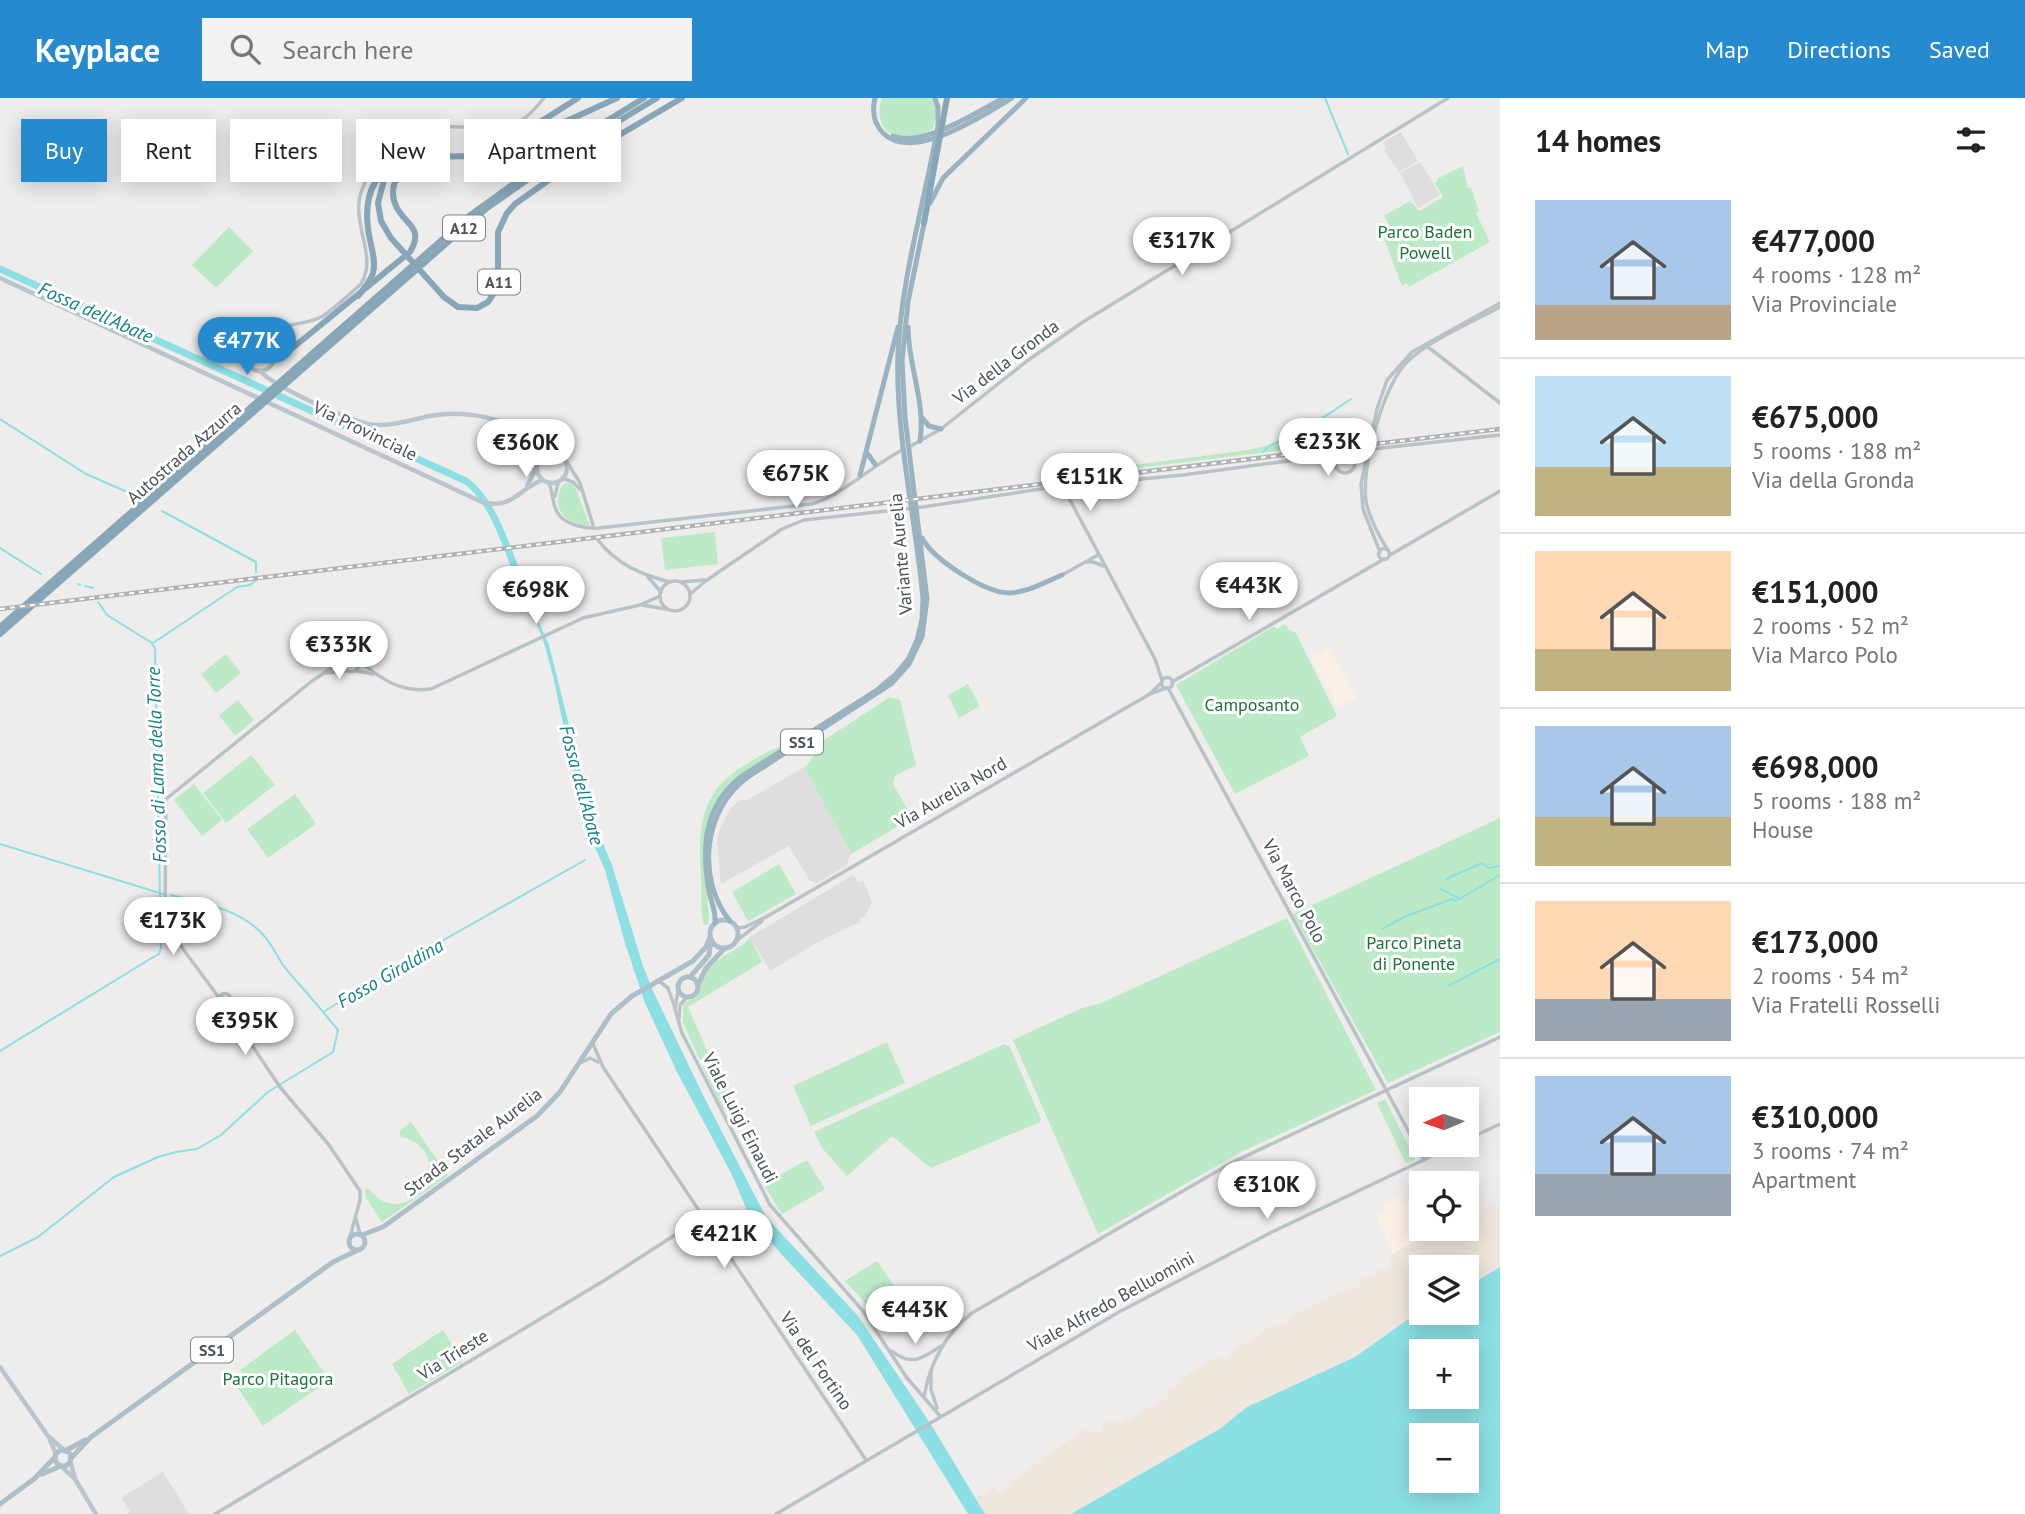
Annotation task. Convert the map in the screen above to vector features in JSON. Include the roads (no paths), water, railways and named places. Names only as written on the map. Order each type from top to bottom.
[{"type":"highway","points":[[545,119],[578,98]]},
{"type":"highway","points":[[571,119],[617,98]]},
{"type":"highway","points":[[607,119],[639,98]]},
{"type":"highway","name":"Autostrada Azzurra","points":[[608,119],[645,98]]},
{"type":"highway","name":"Autostrada Azzurra","points":[[286,379],[487,208],[555,160],[657,98]]},
{"type":"highway","name":"A11","points":[[383,182],[378,198],[378,212],[383,225],[402,251],[444,297],[458,307],[472,309],[488,302],[496,293],[499,283],[498,232],[507,213],[515,204],[577,160],[682,98]]},
{"type":"highway","points":[[877,98],[873,109],[875,122],[886,136],[904,144],[925,139],[1003,98]]},
{"type":"highway","name":"SS1","points":[[935,98],[943,129]]},
{"type":"highway","points":[[943,129],[945,98]]},
{"type":"highway","points":[[924,223],[945,98]]},
{"type":"highway","points":[[943,129],[1012,98]]},
{"type":"highway","name":"Variante Aurelia","points":[[906,305],[924,223],[933,194],[941,180],[1026,98]]},
{"type":"highway","name":"Variante Aurelia","points":[[730,921],[715,898],[712,880],[710,839],[714,819],[720,807],[743,780],[898,678],[913,658],[922,637],[927,609],[898,370],[906,305],[943,129]]},
{"type":"highway","points":[[358,296],[368,284],[374,267],[366,216],[370,191],[375,182]]},
{"type":"highway","points":[[272,362],[408,256],[414,246],[414,228],[396,206],[394,182]]},
{"type":"highway","name":"Autostrada Azzurra","points":[[0,634],[43,589],[469,216],[514,182]]},
{"type":"highway","points":[[906,305],[909,355],[922,416],[920,441]]},
{"type":"highway","points":[[860,475],[906,305]]},
{"type":"highway","points":[[269,347],[285,350],[295,346]]},
{"type":"highway","name":"Autostrada Azzurra","points":[[0,627],[59,582],[255,406]]},
{"type":"highway","points":[[922,416],[929,426],[941,429]]},
{"type":"highway","points":[[867,453],[875,464]]},
{"type":"highway","name":"Variante Aurelia","points":[[916,521],[920,559]]},
{"type":"highway","points":[[919,533],[929,549],[939,558],[983,585],[999,591],[1024,590],[1062,575]]},
{"type":"highway","name":"Variante Aurelia","points":[[715,923],[708,887],[705,845],[708,824],[717,804],[729,787],[742,776],[877,690],[900,670],[911,652],[921,624],[923,575]]},
{"type":"main road","name":"Via Provinciale","points":[[0,278],[482,502],[493,505],[511,501],[542,480]]},
{"type":"main road","points":[[274,382],[271,377],[269,347],[254,344],[247,350],[246,362],[253,370],[260,371],[274,382],[363,424],[388,425],[431,415],[466,413],[495,419],[556,453],[567,462],[568,471],[561,481],[549,483],[542,480],[537,468]]},
{"type":"main road","points":[[260,371],[272,362]]},
{"type":"main road","points":[[526,434],[536,447],[539,461]]},
{"type":"main road","points":[[525,489],[544,455],[556,453]]},
{"type":"main road","points":[[679,985],[690,977],[709,955],[711,928],[722,920],[730,921]]},
{"type":"main road","name":"SS1","points":[[730,921],[736,928]]},
{"type":"main road","points":[[656,982],[671,981],[679,985],[687,997],[696,993],[706,968],[736,940],[736,928]]},
{"type":"main road","points":[[710,939],[717,947],[725,948]]},
{"type":"main road","points":[[679,985],[710,939]]},
{"type":"main road","name":"Strada Statale Aurelia","points":[[365,1245],[383,1227],[537,1116],[560,1092],[606,1020],[637,992],[693,961]]},
{"type":"main road","points":[[690,977],[698,985]]},
{"type":"main road","name":"Strada Statale Aurelia","points":[[361,1235],[383,1227]]},
{"type":"main road","points":[[361,1235],[365,1245]]},
{"type":"main road","name":"SS1","points":[[333,1262],[349,1240],[361,1235]]},
{"type":"main road","points":[[349,1240],[351,1248],[356,1251]]},
{"type":"main road","name":"SS1","points":[[65,1451],[91,1437],[333,1262],[361,1250],[365,1245]]},
{"type":"main road","points":[[0,1367],[48,1436],[56,1462],[75,1479],[96,1514]]},
{"type":"main road","points":[[48,1436],[65,1451],[75,1479]]},
{"type":"main road","name":"SS1","points":[[70,1459],[91,1437]]},
{"type":"main road","points":[[0,1504],[34,1479],[56,1456],[65,1451]]},
{"type":"main road","points":[[34,1479],[66,1465],[70,1459]]},
{"type":"street","points":[[254,344],[258,338],[272,330],[322,316],[361,284],[368,262],[359,225],[359,200],[366,179],[386,156],[414,136],[430,129],[499,128],[513,125],[531,113],[544,98]]},
{"type":"street","name":"Via della Gronda","points":[[549,483],[557,511],[563,519],[583,527],[599,528],[812,504],[831,496],[875,464],[941,429],[1027,360],[1083,322],[1448,98]]},
{"type":"street","points":[[1384,559],[1379,554],[1363,509],[1361,493],[1378,410],[1398,371],[1413,356],[1429,344],[1500,305]]},
{"type":"street","points":[[269,347],[268,337],[272,330]]},
{"type":"street","points":[[1429,344],[1500,404]]},
{"type":"street","points":[[1373,449],[1500,435]]},
{"type":"street","points":[[690,594],[706,579],[782,528],[804,520],[1364,451],[1355,459],[1353,469],[1346,473],[1338,470],[1335,460]]},
{"type":"street","points":[[1347,453],[1355,459]]},
{"type":"street","points":[[1335,460],[1340,454]]},
{"type":"street","points":[[1325,456],[1335,460]]},
{"type":"street","points":[[567,462],[574,471],[593,525]]},
{"type":"street","points":[[1364,475],[1368,510],[1390,555]]},
{"type":"street","points":[[554,501],[561,481],[573,482],[581,490]]},
{"type":"street","name":"Via Marco Polo","points":[[1063,487],[1104,566],[1168,678],[1178,703],[1424,1160]]},
{"type":"street","points":[[1167,688],[1168,678],[1185,674],[1500,491]]},
{"type":"street","points":[[598,540],[613,557],[647,576],[671,582],[706,579]]},
{"type":"street","points":[[1090,560],[1092,544]]},
{"type":"street","points":[[1363,571],[1383,549],[1401,549]]},
{"type":"street","points":[[1062,575],[1099,556]]},
{"type":"street","points":[[1090,560],[1104,566]]},
{"type":"street","points":[[647,576],[667,609]]},
{"type":"street","points":[[349,1240],[361,1197],[359,1189],[329,1145],[276,1081],[235,1019],[183,949],[165,919],[166,799],[320,675],[352,656],[375,675],[392,684],[410,690],[431,689],[560,628],[590,616],[640,605],[660,594],[671,582]]},
{"type":"street","points":[[640,605],[675,612],[683,610],[689,603],[690,594],[682,582]]},
{"type":"street","points":[[344,660],[347,672]]},
{"type":"street","points":[[355,671],[359,667],[359,661]]},
{"type":"street","points":[[320,675],[335,671],[355,671],[375,675]]},
{"type":"street","name":"Via Aurelia Nord","points":[[1150,694],[1168,678]]},
{"type":"street","name":"Via Marco Polo","points":[[1162,681],[1178,703]]},
{"type":"street","name":"Via Aurelia Nord","points":[[736,928],[745,927],[766,917],[1150,694],[1167,688]]},
{"type":"street","name":"Via Aurelia Nord","points":[[736,940],[766,917]]},
{"type":"street","points":[[207,981],[223,994],[230,995],[235,1019]]},
{"type":"street","name":"Viale Luigi Einaudi","points":[[656,982],[667,986],[679,1024],[697,1065],[771,1208],[863,1311],[907,1378],[939,1415]]},
{"type":"street","name":"Viale Luigi Einaudi","points":[[675,1009],[679,985]]},
{"type":"street","points":[[220,999],[223,994]]},
{"type":"street","points":[[679,1024],[680,1006],[687,997]]},
{"type":"street","points":[[224,1004],[230,1001]]},
{"type":"street","points":[[924,1396],[931,1367],[943,1345],[954,1329],[972,1313],[1212,1174],[1284,1137],[1500,1037]]},
{"type":"street","points":[[579,1065],[594,1056],[592,1042]]},
{"type":"street","name":"Via del Fortino","points":[[586,1052],[594,1056],[603,1067],[866,1460]]},
{"type":"street","points":[[1381,1083],[1389,1085],[1403,1082]]},
{"type":"street","points":[[1479,1134],[1500,1124]]},
{"type":"street","name":"Viale Alfredo Belluomini","points":[[776,1514],[1071,1339],[1279,1228],[1430,1157]]},
{"type":"street","points":[[356,1213],[356,1224],[361,1235]]},
{"type":"street","name":"Via Trieste","points":[[215,1514],[605,1280],[703,1217]]},
{"type":"street","points":[[887,1346],[910,1361],[943,1345]]},
{"type":"street","points":[[931,1367],[931,1389],[939,1415]]},
{"type":"water","points":[[518,576],[549,645],[592,817],[612,865],[643,966],[703,1095],[766,1217],[858,1316],[932,1426],[985,1514],[968,1514],[857,1335],[750,1217],[731,1173],[677,1072],[645,1003],[605,870],[589,834],[544,643]]},
{"type":"water","points":[[1500,1267],[1500,1514],[1071,1514],[1221,1428],[1247,1407],[1355,1357],[1409,1319],[1409,1325],[1479,1325],[1479,1280]]},
{"type":"waterway","points":[[1325,98],[1348,154]]},
{"type":"waterway","name":"Fossa dell'Abate","points":[[0,269],[466,481],[485,501],[521,583]]},
{"type":"waterway","points":[[1263,452],[1271,445],[1306,429],[1351,399]]},
{"type":"waterway","points":[[0,419],[86,474],[125,491]]},
{"type":"waterway","points":[[162,511],[256,562],[256,572]]},
{"type":"waterway","points":[[0,548],[41,574]]},
{"type":"waterway","points":[[153,643],[237,587],[250,585],[256,580]]},
{"type":"waterway","points":[[85,586],[93,588]]},
{"type":"waterway","points":[[98,602],[107,615],[152,643]]},
{"type":"waterway","name":"Fosso di Lama della Torre","points":[[0,1051],[159,954],[155,648],[152,644]]},
{"type":"waterway","points":[[0,844],[163,894]]},
{"type":"waterway","name":"Fosso Giraldina","points":[[0,1256],[38,1237],[114,1177],[158,1157],[197,1149],[221,1135],[268,1092],[333,1052],[338,1030],[323,1012],[585,860]]},
{"type":"waterway","points":[[1446,879],[1482,863],[1489,868],[1500,866]]},
{"type":"waterway","points":[[1382,929],[1406,916],[1452,899],[1456,901],[1500,875]]},
{"type":"waterway","points":[[1441,889],[1458,898]]},
{"type":"waterway","points":[[171,895],[222,909],[246,920],[268,940],[283,965],[322,1011]]},
{"type":"waterway","points":[[1448,986],[1500,959]]},
{"type":"railway","points":[[0,609],[1500,429]]},
{"type":"park label","name":"Parco Baden Powell","points":[[1425,242]]},
{"type":"park label","name":"Camposanto","points":[[1252,705]]},
{"type":"park label","name":"Parco Pineta di Ponente","points":[[1414,953]]},
{"type":"park label","name":"Parco Pitagora","points":[[278,1379]]}]
